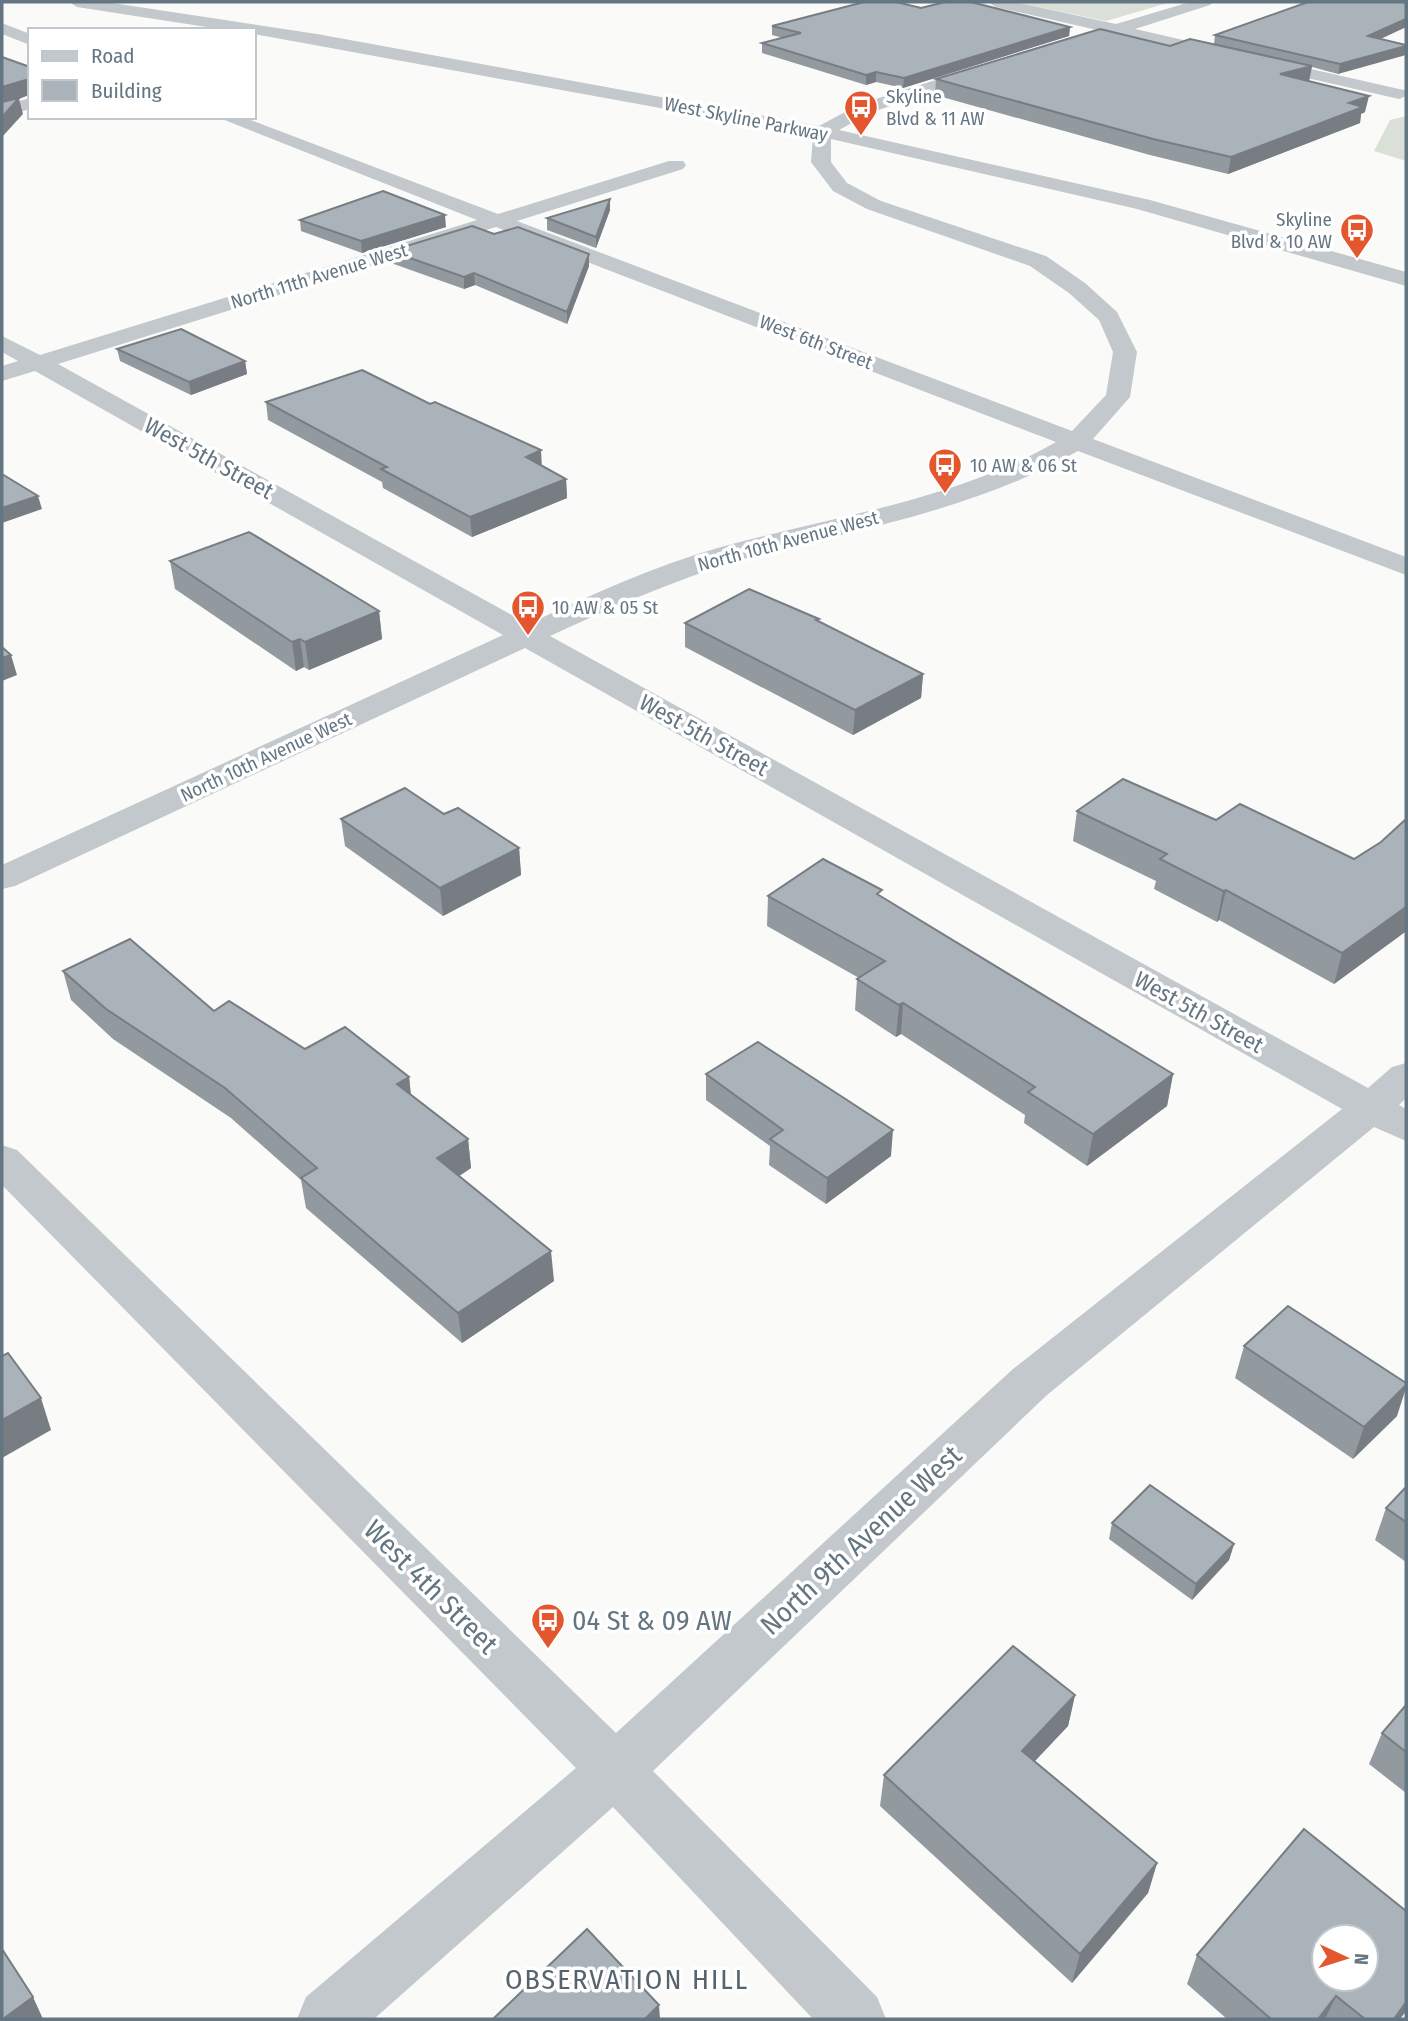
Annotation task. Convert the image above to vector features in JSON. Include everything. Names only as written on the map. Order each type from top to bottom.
[{"type":"street","name":"West Skyline Parkway","points":[[77,2],[246,28]]},
{"type":"street","points":[[996,2],[1121,28],[1399,94]]},
{"type":"street","points":[[1085,39],[1205,2]]},
{"type":"street","points":[[2,29],[28,39]]},
{"type":"street","name":"West Skyline Parkway","points":[[256,30],[822,132],[1091,191],[1406,279]]},
{"type":"street","points":[[822,132],[866,108],[1003,64]]},
{"type":"street","points":[[2,112],[28,104]]},
{"type":"street","name":"West 6th Street","points":[[231,119],[1406,567]]},
{"type":"street","name":"North 10th Avenue West","points":[[2,878],[626,590],[729,554],[879,518],[969,492],[1033,467],[1077,441],[1118,397],[1125,352],[1109,317],[1077,288],[1038,261],[874,205],[840,187],[821,162],[822,132]]},
{"type":"street","name":"North 11th Avenue West","points":[[2,374],[676,165]]},
{"type":"street","name":"West 5th Street","points":[[2,343],[527,635],[1395,1104]]},
{"type":"street","name":"North 9th Avenue West","points":[[328,2019],[615,1770],[1030,1382],[1395,1104]]},
{"type":"street","name":"West 4th Street","points":[[2,1160],[615,1770],[855,2019]]},
{"type":"shaded area","points":[[1015,2],[1171,2],[1106,21]]},
{"type":"shaded area","points":[[1406,116],[1406,161],[1374,151],[1390,120]]},
{"type":"building","points":[[864,2],[896,2],[921,8],[945,2],[971,2],[1070,27],[904,78],[876,72],[866,75],[762,43],[801,33],[772,26]]},
{"type":"building","points":[[1308,2],[1406,2],[1406,19],[1368,36],[1406,46],[1340,64],[1215,35]]},
{"type":"building","points":[[1100,29],[1170,46],[1190,39],[1312,66],[1280,74],[1369,96],[1349,103],[1363,107],[1231,157],[1153,139],[936,79]]},
{"type":"building","points":[[2,57],[28,66],[28,85],[26,80],[2,87]]},
{"type":"building","points":[[19,98],[2,117],[2,102]]},
{"type":"building","points":[[383,191],[445,215],[361,241],[300,220]]},
{"type":"building","points":[[610,199],[596,237],[547,218]]},
{"type":"building","points":[[472,226],[494,234],[518,227],[589,254],[567,312],[474,273],[464,277],[390,251]]},
{"type":"building","points":[[181,329],[245,361],[189,382],[117,349]]},
{"type":"building","points":[[362,370],[430,404],[435,402],[541,450],[526,457],[566,479],[470,517],[381,469],[387,467],[266,402]]},
{"type":"building","points":[[2,474],[38,496],[2,508]]},
{"type":"building","points":[[249,532],[379,611],[305,642],[300,639],[292,642],[170,561]]},
{"type":"building","points":[[749,589],[819,619],[816,620],[923,674],[855,710],[685,623]]},
{"type":"building","points":[[2,647],[11,655],[2,658]]},
{"type":"building","points":[[1123,779],[1216,820],[1240,804],[1354,859],[1381,842],[1406,819],[1406,907],[1342,953],[1226,890],[1223,891],[1160,859],[1167,854],[1077,811]]},
{"type":"building","points":[[405,788],[444,814],[458,808],[519,848],[440,888],[341,819]]},
{"type":"building","points":[[823,859],[882,890],[877,894],[1173,1074],[1093,1134],[1028,1092],[1035,1087],[903,1003],[899,1005],[857,979],[885,961],[768,896]]},
{"type":"building","points":[[130,939],[214,1011],[229,1001],[305,1049],[345,1027],[409,1077],[397,1084],[468,1139],[437,1158],[551,1251],[458,1313],[301,1178],[317,1168],[225,1088],[106,1009],[63,971]]},
{"type":"building","points":[[758,1042],[893,1130],[827,1178],[770,1139],[783,1130],[706,1074]]},
{"type":"building","points":[[1288,1306],[1406,1383],[1364,1427],[1244,1346]]},
{"type":"building","points":[[8,1353],[41,1398],[2,1420],[2,1356]]},
{"type":"building","points":[[1150,1485],[1234,1544],[1196,1584],[1112,1523]]},
{"type":"building","points":[[1406,1487],[1406,1522],[1386,1508]]},
{"type":"building","points":[[1013,1646],[1075,1695],[1022,1751],[1157,1863],[1080,1954],[884,1775]]},
{"type":"building","points":[[1406,1705],[1406,1752],[1382,1733]]},
{"type":"building","points":[[1304,1829],[1406,1911],[1406,2002],[1394,2019],[1365,2019],[1336,1996],[1318,2019],[1271,2019],[1197,1955]]},
{"type":"building","points":[[587,1929],[659,2005],[645,2019],[493,2019]]},
{"type":"building","points":[[2,1949],[33,1997],[3,2019],[2,2019]]},
{"type":"place","name":"Skyline Blvd & 11 AW","points":[[861,137]]},
{"type":"place","name":"Skyline Blvd & 10 AW","points":[[1357,260]]},
{"type":"place","name":"10 AW & 06 St","points":[[945,495]]},
{"type":"place","name":"10 AW & 05 St","points":[[528,637]]},
{"type":"place","name":"04 St & 09 AW","points":[[548,1650]]},
{"type":"district","name":"OBSERVATION HILL","points":[[627,1979]]}]
